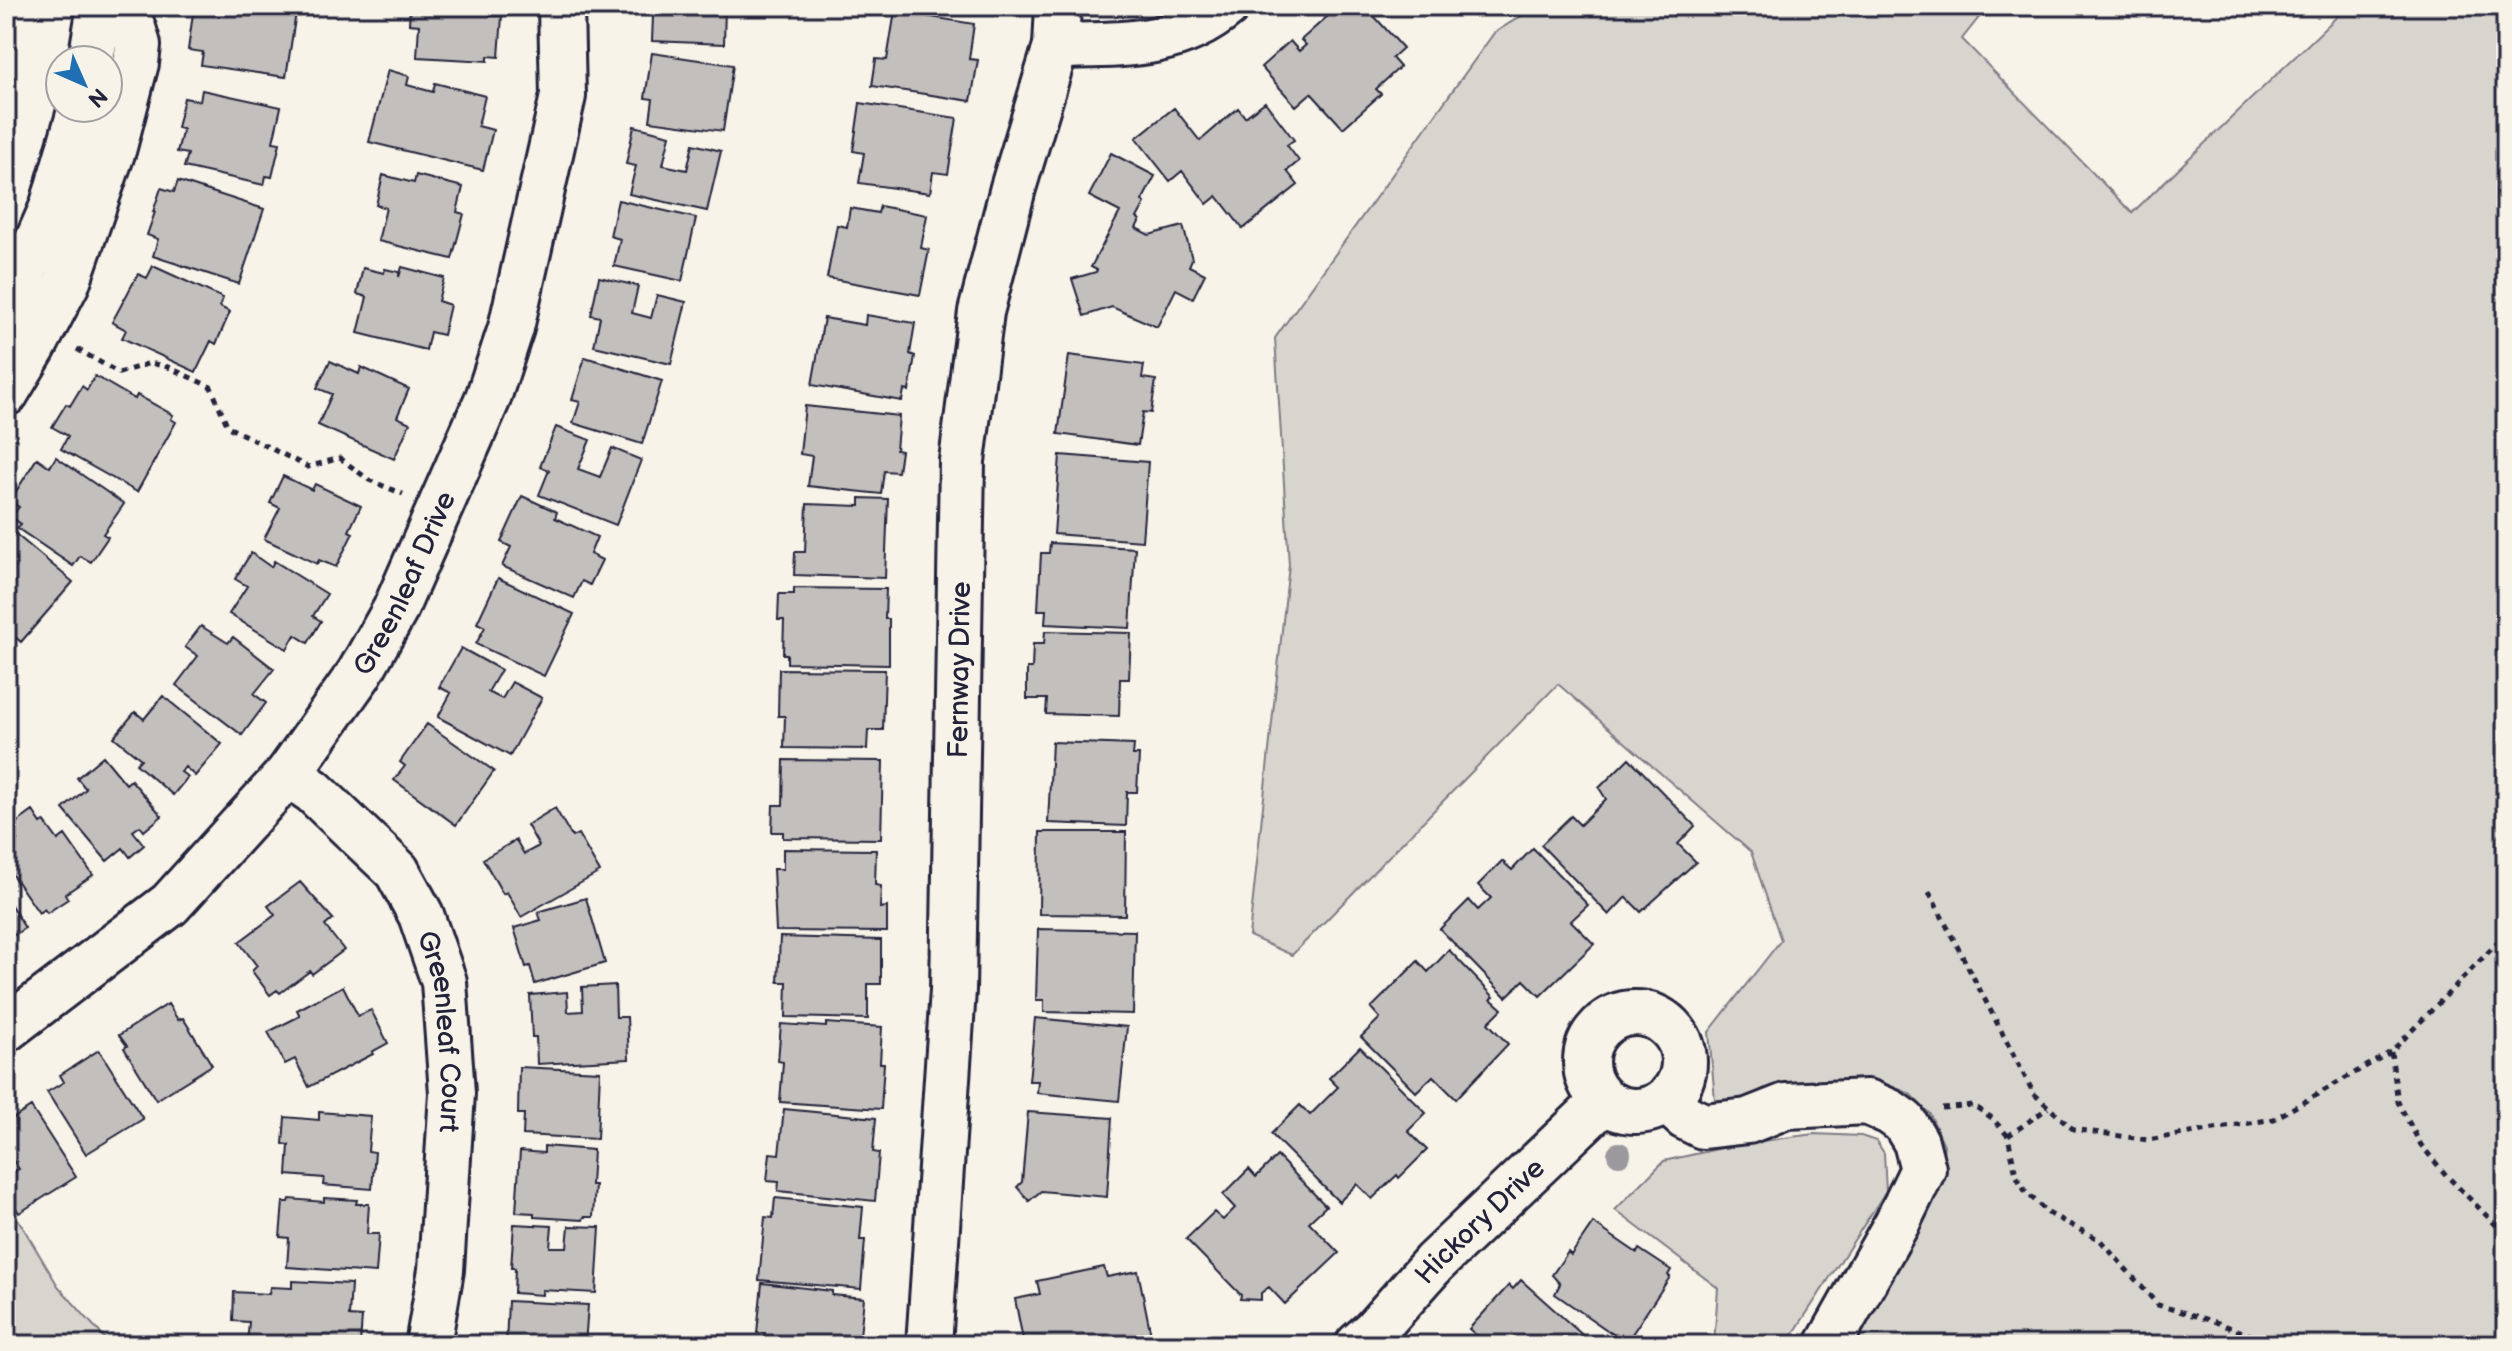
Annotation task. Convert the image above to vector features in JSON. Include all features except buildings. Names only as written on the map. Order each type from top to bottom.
[{"type":"street","points":[[94,44],[100,6]]},
{"type":"street","points":[[6,393],[67,283],[114,147],[138,50],[133,28],[115,6]]},
{"type":"street","name":"Greenleaf Drive","points":[[6,1029],[170,904],[288,774],[359,674],[395,610],[496,374],[514,313],[563,96],[561,6]]},
{"type":"street","points":[[1057,26],[1121,44],[1161,40],[1193,30],[1227,6]]},
{"type":"street","name":"Fernway Drive","points":[[929,1345],[953,990],[962,461],[981,312],[1057,26]]},
{"type":"street","points":[[6,313],[52,208],[76,124]]},
{"type":"street","name":"Greenleaf Court","points":[[288,774],[313,791],[397,871],[421,915],[444,982],[452,1093],[441,1270],[428,1345]]},
{"type":"street","points":[[1625,1013],[1656,1017],[1670,1026],[1685,1056],[1684,1072],[1678,1088],[1667,1101],[1652,1109],[1635,1112],[1619,1110],[1593,1090],[1585,1059],[1597,1029],[1625,1013]]},
{"type":"street","name":"Hickory Drive","points":[[1358,1345],[1434,1263],[1604,1101]]},
{"type":"street","points":[[1667,1101],[1685,1117],[1703,1126],[1748,1121],[1786,1106],[1846,1102],[1867,1102],[1904,1122],[1916,1142],[1923,1169],[1897,1223],[1828,1345]]},
{"type":"path","points":[[75,347],[119,373],[150,363],[168,367],[211,387],[228,427],[308,467],[340,458],[369,480],[413,497]]},
{"type":"path","points":[[1929,892],[2034,1094],[2073,1129],[2148,1140],[2274,1119],[2391,1052],[2506,934]]},
{"type":"path","points":[[2391,1052],[2398,1102],[2421,1145],[2446,1175],[2506,1235]]},
{"type":"path","points":[[1904,1122],[1922,1110],[1973,1105],[1992,1118],[2008,1136],[2016,1175],[2025,1191],[2048,1213],[2100,1240],[2158,1305],[2213,1321],[2276,1345]]},
{"type":"path","points":[[2008,1136],[2048,1108]]},
{"type":"path","points":[[6,1324],[25,1345]]},
{"type":"shaded area","points":[[1537,6],[1988,6],[1962,39],[2132,213],[2348,6],[2506,6],[2506,1345],[1854,1345],[1939,1192],[1944,1145],[1930,1114],[1909,1093],[1876,1081],[1765,1088],[1735,1104],[1715,1100],[1709,1032],[1781,940],[1751,852],[1558,684],[1292,955],[1249,936],[1289,565],[1275,338],[1494,33]]},
{"type":"shaded area","points":[[1814,1134],[1861,1136],[1876,1141],[1884,1153],[1886,1191],[1786,1345],[1714,1345],[1718,1288],[1615,1210],[1664,1161],[1740,1144]]},
{"type":"shaded area","points":[[6,1199],[58,1286],[111,1345],[6,1345]]}]
